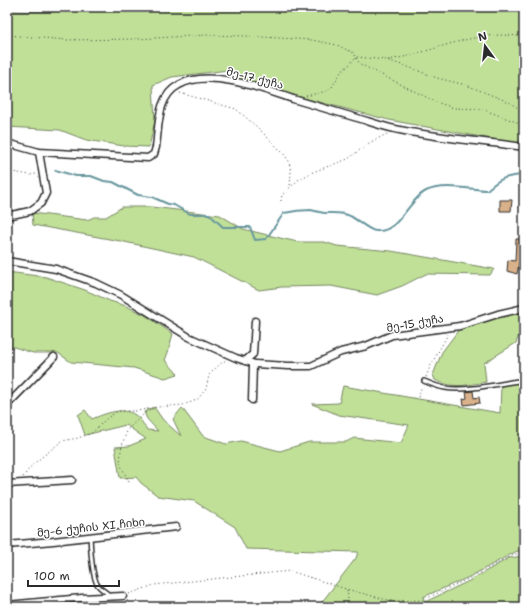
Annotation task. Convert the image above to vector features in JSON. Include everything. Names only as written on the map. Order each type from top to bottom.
[{"type":"street","name":"მე-17 ქუჩა","points":[[172,90],[178,85],[190,81],[209,79],[229,80],[264,88],[294,99],[395,129],[524,147]]},
{"type":"street","points":[[7,144],[39,152],[148,158],[154,154],[156,147],[163,102],[172,90]]},
{"type":"street","points":[[7,216],[30,211],[41,203],[46,193],[39,152]]},
{"type":"street","name":"მე-15 ქუჩა","points":[[7,261],[56,269],[96,283],[121,295],[189,337],[253,364],[311,366],[341,352],[366,346],[392,335],[460,326],[498,314],[524,308]]},
{"type":"street","points":[[245,361],[253,354],[255,321]]},
{"type":"street","points":[[7,405],[54,357]]},
{"type":"street","points":[[252,400],[253,364]]},
{"type":"street","points":[[7,484],[72,480]]},
{"type":"street","name":"მე-6 ქუჩის XI ჩიხი","points":[[7,545],[176,527]]},
{"type":"street","points":[[7,605],[19,606],[82,598],[124,596]]},
{"type":"lane","points":[[424,380],[434,385],[460,390],[524,380]]},
{"type":"lane","points":[[90,537],[96,583],[113,596]]},
{"type":"path","points":[[356,57],[387,60],[403,58],[428,49],[463,40],[510,34],[524,37]]},
{"type":"path","points":[[7,35],[67,40],[137,39],[207,35],[312,40],[337,45],[354,53],[360,64],[436,102],[454,108],[482,109],[524,126]]},
{"type":"path","points":[[294,99],[327,91],[332,87],[341,72],[356,57]]},
{"type":"path","points":[[387,60],[437,78],[466,85],[488,93],[509,102],[524,112]]},
{"type":"path","points":[[172,90],[236,109],[258,127],[289,161],[291,172],[290,187]]},
{"type":"path","points":[[281,201],[282,195],[298,180],[348,159],[369,143],[395,129]]},
{"type":"path","points":[[7,171],[30,175],[43,173]]},
{"type":"path","points":[[418,397],[430,367],[453,327]]},
{"type":"path","points":[[18,484],[32,465],[62,441],[78,438],[92,433],[106,418],[118,411],[137,411],[157,407],[183,405],[197,400],[206,389],[209,375],[219,365],[228,359],[236,358]]},
{"type":"path","points":[[129,482],[120,464],[121,450],[124,439],[128,429],[145,413],[157,407]]},
{"type":"path","points":[[132,607],[124,596],[154,585],[290,570],[346,589],[392,601],[423,600],[470,578],[515,554],[524,554]]},
{"type":"path","points":[[346,589],[349,607]]},
{"type":"green space","points":[[58,7],[524,7],[524,145],[389,120],[304,98],[233,76],[228,70],[172,77],[153,85],[155,121],[149,147],[124,146],[86,140],[60,130],[7,127],[7,11],[52,12]]},
{"type":"green space","points":[[122,207],[151,207],[220,215],[243,229],[298,242],[324,242],[337,246],[391,251],[494,269],[490,275],[426,274],[402,286],[377,295],[331,286],[282,287],[259,290],[194,257],[120,241],[33,225],[32,213],[87,220],[94,217],[106,217]]},
{"type":"green space","points":[[7,272],[46,277],[85,290],[145,315],[173,334],[165,360],[178,374],[165,378],[134,368],[71,362],[58,353],[33,353],[14,347],[7,347]]},
{"type":"green space","points":[[524,311],[524,322],[516,343],[484,363],[486,382],[466,385],[448,385],[435,380],[433,375],[442,352],[460,328],[506,314]]},
{"type":"green space","points":[[524,382],[524,552],[517,551],[469,577],[423,597],[425,602],[469,581],[509,558],[524,556],[524,607],[318,607],[356,558],[358,552],[246,549],[235,527],[194,501],[158,496],[141,483],[136,477],[120,478],[115,447],[129,446],[146,439],[126,425],[85,435],[78,415],[85,410],[92,419],[119,411],[130,412],[137,416],[147,430],[158,431],[147,419],[144,412],[154,407],[163,420],[181,436],[173,419],[182,408],[203,436],[226,444],[241,441],[280,451],[309,442],[346,442],[354,438],[401,443],[409,425],[339,415],[312,404],[339,403],[343,386],[500,413],[501,385]]},
{"type":"building","points":[[500,200],[512,200],[511,211],[500,211]]},
{"type":"building","points":[[516,239],[524,239],[524,254],[521,254],[517,274],[507,271],[508,260],[515,261]]},
{"type":"building","points":[[473,391],[474,398],[479,397],[480,403],[464,405],[463,399],[467,398],[466,392]]},
{"type":"waterway","points":[[55,170],[76,176],[91,176],[104,181],[113,182],[138,195],[152,197],[174,205],[190,214],[209,214],[223,227],[250,227],[255,240],[266,239],[284,213],[301,210],[344,214],[373,230],[384,230],[397,222],[414,201],[426,191],[440,187],[487,190],[504,178],[524,175]]}]
